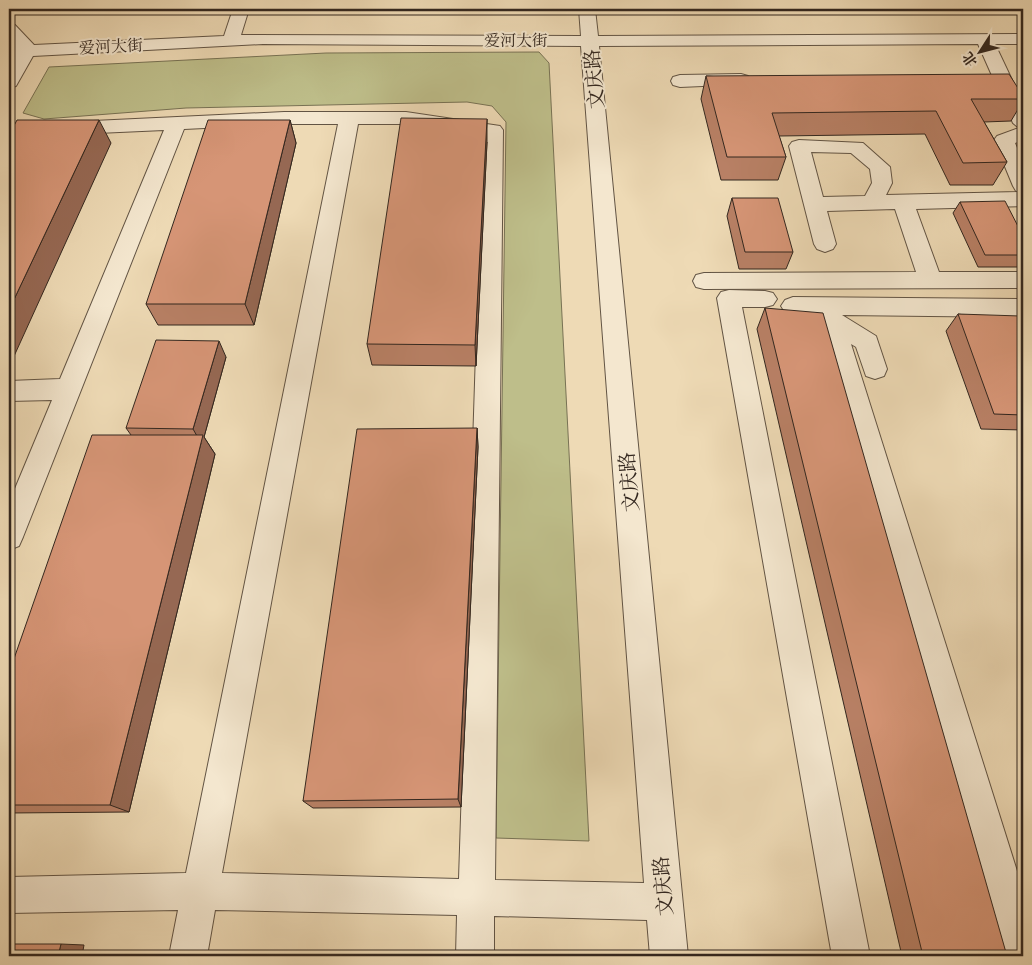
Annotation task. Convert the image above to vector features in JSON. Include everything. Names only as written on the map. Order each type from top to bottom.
[{"type":"street","points":[[231,40],[241,9]]},
{"type":"street","name":"文庆路","points":[[587,9],[669,956]]},
{"type":"street","points":[[9,29],[28,50],[9,82]]},
{"type":"street","name":"爱河大街","points":[[9,52],[263,39],[591,41],[984,39],[1021,44]]},
{"type":"street","points":[[984,39],[1023,123]]},
{"type":"street","points":[[680,80],[758,80]]},
{"type":"street","points":[[983,80],[1003,80]]},
{"type":"street","points":[[9,132],[284,118],[406,118],[493,130],[475,956]]},
{"type":"street","points":[[188,956],[349,118]]},
{"type":"street","points":[[9,537],[176,122]]},
{"type":"street","points":[[1023,133],[1004,140],[1023,186]]},
{"type":"street","points":[[825,244],[799,146],[856,147],[880,166],[882,183],[872,203]]},
{"type":"street","points":[[814,204],[1023,200]]},
{"type":"street","points":[[902,202],[930,280]]},
{"type":"street","points":[[704,281],[1023,280]]},
{"type":"street","points":[[851,956],[728,298],[779,302],[830,313],[1023,308]]},
{"type":"street","points":[[830,313],[867,342],[875,369]]},
{"type":"street","points":[[830,313],[1023,950]]},
{"type":"street","points":[[9,391],[68,389]]},
{"type":"street","points":[[9,895],[201,891],[665,902]]},
{"type":"green space","points":[[539,52],[549,63],[589,841],[496,838],[506,122],[492,106],[467,102],[186,108],[44,119],[23,113],[49,67],[326,53]]},
{"type":"building","points":[[1009,74],[1023,99],[971,99],[1007,162],[963,163],[936,111],[772,113],[786,157],[727,157],[706,76]]},
{"type":"building","points":[[401,118],[487,119],[475,345],[367,344]]},
{"type":"building","points":[[17,120],[99,120],[9,310],[9,135]]},
{"type":"building","points":[[208,120],[290,120],[245,304],[146,304]]},
{"type":"building","points":[[732,198],[778,198],[793,252],[745,252]]},
{"type":"building","points":[[1005,201],[1023,236],[1023,255],[985,255],[960,202]]},
{"type":"building","points":[[765,308],[823,313],[1007,956],[923,956]]},
{"type":"building","points":[[958,314],[1020,316],[1023,324],[1023,415],[994,414]]},
{"type":"building","points":[[156,340],[219,341],[193,429],[126,428]]},
{"type":"building","points":[[477,428],[458,799],[303,801],[357,429]]},
{"type":"building","points":[[92,435],[203,435],[110,805],[9,805],[9,673]]},
{"type":"building","points":[[9,944],[61,944],[58,956],[9,956]]}]
